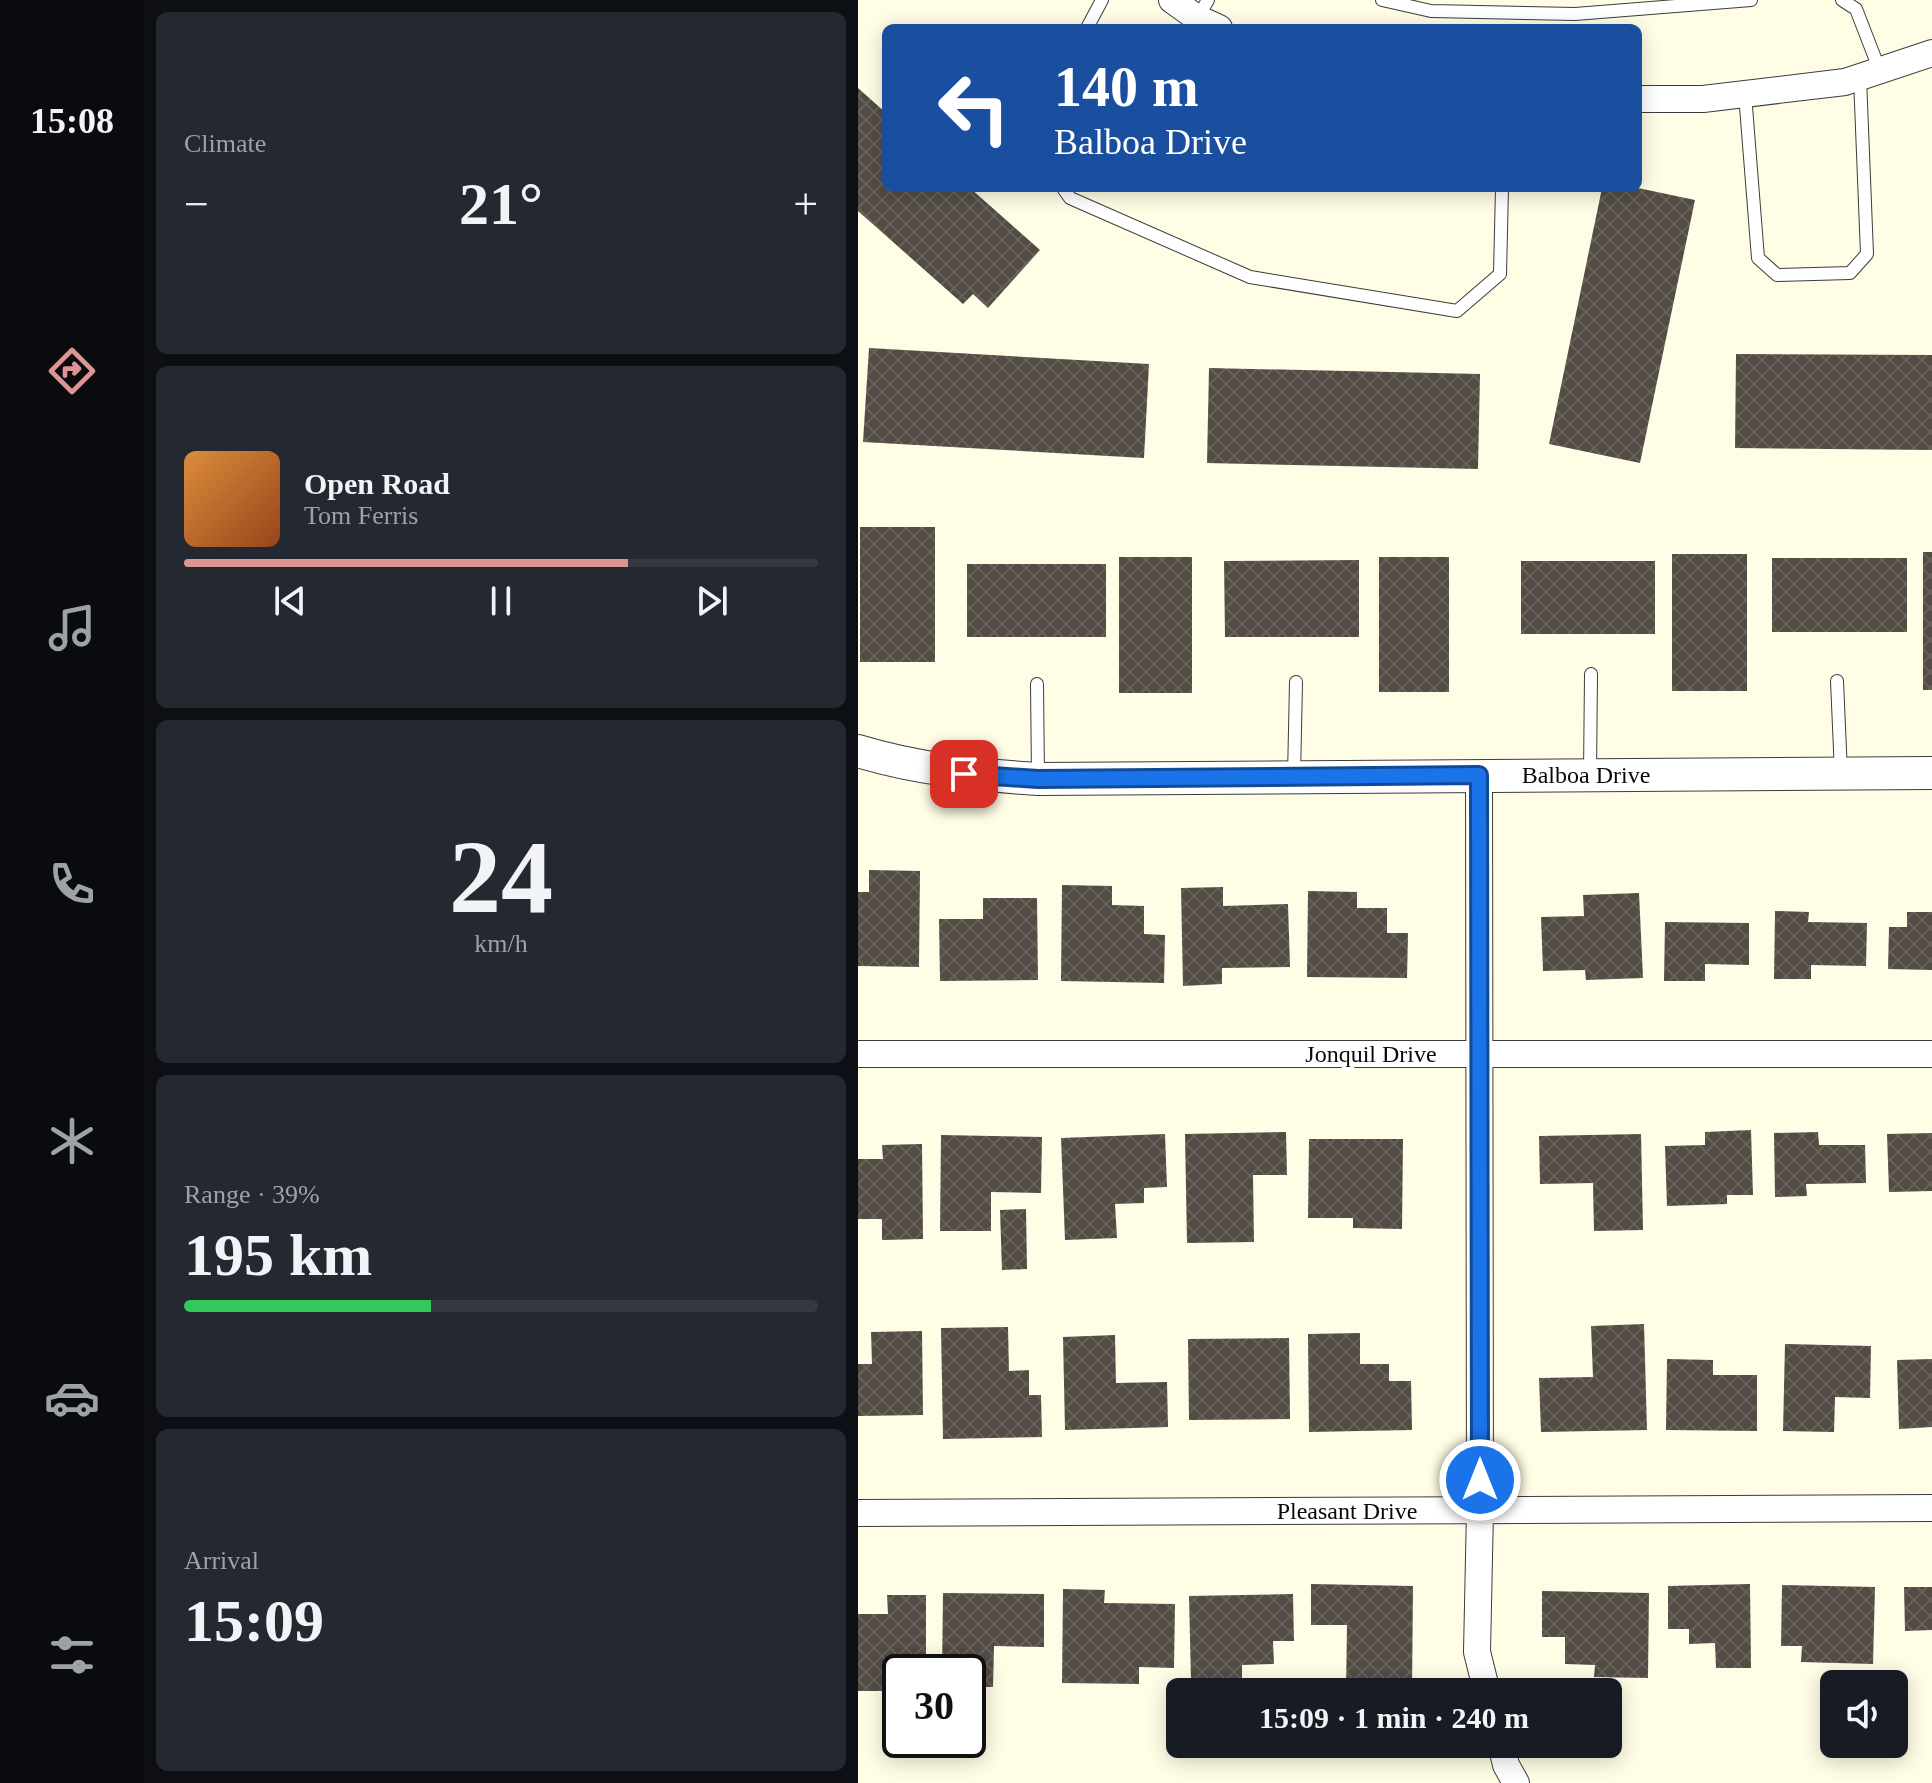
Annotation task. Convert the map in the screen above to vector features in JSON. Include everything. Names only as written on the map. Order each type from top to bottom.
[{"type":"street","points":[[1172,0],[1208,15]]},
{"type":"street","points":[[1642,99],[1703,99],[1845,82],[1932,53]]},
{"type":"street","name":"Balboa Drive","points":[[858,751],[881,759],[964,774],[1038,779],[1932,773]]},
{"type":"street","points":[[1479,775],[1480,1510],[1477,1652],[1484,1678]]},
{"type":"street","name":"Jonquil Drive","points":[[858,1054],[1932,1054]]},
{"type":"street","name":"Pleasant Drive","points":[[858,1513],[1932,1508]]},
{"type":"street","points":[[1504,1758],[1516,1783]]},
{"type":"lane","points":[[1089,24],[1102,0]]},
{"type":"lane","points":[[1382,0],[1431,11],[1575,14],[1751,0]]},
{"type":"lane","points":[[1745,94],[1758,258],[1777,275],[1850,273],[1867,254],[1870,74],[1856,9],[1842,0]]},
{"type":"lane","points":[[1066,192],[1070,198],[1250,277],[1457,311],[1500,274],[1502,192]]},
{"type":"lane","points":[[1590,774],[1591,674]]},
{"type":"lane","points":[[1837,681],[1841,773]]},
{"type":"lane","points":[[1294,777],[1296,682]]},
{"type":"lane","points":[[1037,684],[1038,779]]},
{"type":"building","points":[[858,88],[882,109],[882,192],[975,192],[1040,250],[988,308],[973,294],[963,304],[858,211]]},
{"type":"building","points":[[1642,189],[1695,200],[1640,463],[1549,444],[1601,192],[1642,192]]},
{"type":"building","points":[[869,348],[1149,364],[1144,458],[863,442]]},
{"type":"building","points":[[1736,354],[1932,355],[1932,450],[1735,448]]},
{"type":"building","points":[[1209,368],[1480,374],[1478,469],[1207,463]]},
{"type":"building","points":[[860,527],[935,527],[935,662],[860,662]]},
{"type":"building","points":[[1923,552],[1932,552],[1932,690],[1923,690]]},
{"type":"building","points":[[1672,554],[1747,554],[1747,691],[1672,691]]},
{"type":"building","points":[[1119,557],[1192,557],[1192,693],[1119,693]]},
{"type":"building","points":[[1379,557],[1449,557],[1449,692],[1379,692]]},
{"type":"building","points":[[1772,558],[1907,558],[1907,632],[1772,632]]},
{"type":"building","points":[[1359,560],[1359,637],[1225,637],[1224,561]]},
{"type":"building","points":[[1521,561],[1655,561],[1655,634],[1521,634]]},
{"type":"building","points":[[967,564],[1106,564],[1106,637],[967,637]]},
{"type":"building","points":[[869,870],[920,871],[919,967],[858,966],[858,892],[869,892]]},
{"type":"building","points":[[1062,885],[1112,886],[1112,905],[1144,906],[1144,934],[1165,935],[1164,983],[1061,981]]},
{"type":"building","points":[[1223,887],[1223,906],[1288,904],[1290,967],[1222,968],[1222,984],[1183,986],[1181,888]]},
{"type":"building","points":[[1308,891],[1357,892],[1357,908],[1387,908],[1387,933],[1408,933],[1407,978],[1307,977]]},
{"type":"building","points":[[1639,893],[1643,978],[1586,980],[1585,970],[1543,971],[1541,917],[1584,916],[1583,895]]},
{"type":"building","points":[[983,898],[1037,898],[1038,980],[940,981],[939,919],[983,919]]},
{"type":"building","points":[[1775,911],[1809,912],[1808,922],[1867,923],[1866,966],[1811,965],[1811,979],[1774,979]]},
{"type":"building","points":[[1907,912],[1932,912],[1932,970],[1888,969],[1889,927],[1907,927]]},
{"type":"building","points":[[1665,922],[1749,923],[1749,965],[1705,964],[1705,981],[1664,981]]},
{"type":"building","points":[[1751,1130],[1753,1195],[1727,1195],[1727,1204],[1667,1206],[1665,1146],[1705,1145],[1705,1132]]},
{"type":"building","points":[[1286,1132],[1287,1175],[1253,1175],[1254,1242],[1187,1243],[1185,1134]]},
{"type":"building","points":[[1818,1132],[1819,1145],[1865,1145],[1866,1183],[1806,1184],[1807,1196],[1775,1197],[1774,1133]]},
{"type":"building","points":[[1932,1133],[1932,1191],[1889,1192],[1887,1134]]},
{"type":"building","points":[[1165,1134],[1167,1187],[1144,1188],[1144,1203],[1115,1204],[1117,1238],[1065,1240],[1061,1138]]},
{"type":"building","points":[[1641,1134],[1643,1230],[1594,1231],[1593,1183],[1540,1184],[1539,1136]]},
{"type":"building","points":[[941,1135],[1042,1137],[1041,1193],[991,1192],[991,1231],[940,1231]]},
{"type":"building","points":[[1309,1139],[1403,1139],[1402,1229],[1353,1228],[1353,1218],[1308,1218]]},
{"type":"building","points":[[922,1144],[923,1239],[882,1240],[882,1219],[858,1219],[858,1159],[883,1159],[882,1145]]},
{"type":"building","points":[[1026,1209],[1027,1269],[1002,1270],[1000,1210]]},
{"type":"building","points":[[1644,1324],[1647,1430],[1541,1432],[1539,1378],[1593,1377],[1591,1326]]},
{"type":"building","points":[[1008,1327],[1009,1371],[1029,1370],[1029,1395],[1041,1395],[1042,1437],[943,1439],[941,1328]]},
{"type":"building","points":[[922,1331],[923,1415],[858,1416],[858,1364],[872,1364],[871,1332]]},
{"type":"building","points":[[1360,1333],[1360,1364],[1389,1364],[1389,1381],[1411,1381],[1412,1430],[1309,1432],[1308,1334]]},
{"type":"building","points":[[1115,1335],[1116,1383],[1167,1382],[1168,1427],[1065,1430],[1063,1337]]},
{"type":"building","points":[[1289,1338],[1290,1419],[1189,1420],[1188,1339]]},
{"type":"building","points":[[1785,1344],[1871,1346],[1870,1398],[1835,1397],[1834,1432],[1783,1431]]},
{"type":"building","points":[[1667,1359],[1713,1360],[1713,1375],[1757,1375],[1757,1431],[1666,1430]]},
{"type":"building","points":[[1932,1359],[1932,1427],[1899,1429],[1897,1360]]},
{"type":"building","points":[[1311,1584],[1413,1586],[1412,1678],[1346,1678],[1347,1625],[1311,1625]]},
{"type":"building","points":[[1750,1584],[1751,1668],[1716,1668],[1715,1643],[1689,1644],[1689,1629],[1668,1629],[1668,1586]]},
{"type":"building","points":[[1782,1585],[1875,1587],[1873,1664],[1801,1662],[1802,1646],[1781,1646]]},
{"type":"building","points":[[1904,1587],[1932,1587],[1932,1630],[1905,1631]]},
{"type":"building","points":[[1063,1589],[1105,1590],[1104,1603],[1175,1604],[1174,1668],[1139,1667],[1139,1684],[1062,1683]]},
{"type":"building","points":[[1542,1591],[1649,1593],[1648,1678],[1594,1677],[1595,1665],[1565,1664],[1565,1637],[1542,1637]]},
{"type":"building","points":[[943,1593],[1044,1594],[1044,1647],[994,1646],[993,1687],[986,1687],[986,1654],[942,1654]]},
{"type":"building","points":[[1293,1594],[1294,1641],[1273,1641],[1274,1664],[1242,1665],[1242,1678],[1191,1678],[1189,1596]]},
{"type":"building","points":[[887,1595],[926,1595],[926,1654],[882,1654],[882,1691],[858,1691],[858,1614],[888,1614]]},
{"type":"route","points":[[964,774],[1038,779],[1479,775],[1480,1480]]}]
